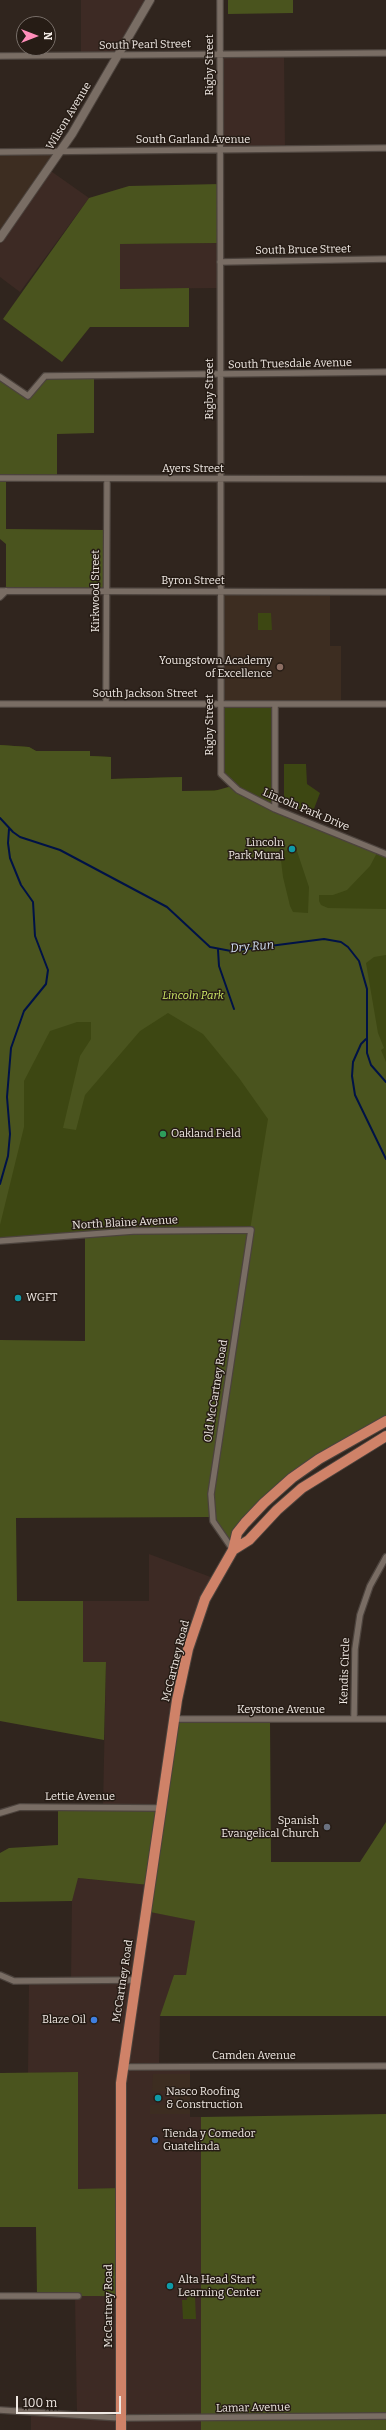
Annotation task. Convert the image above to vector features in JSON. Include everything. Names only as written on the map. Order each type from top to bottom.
[{"type":"highway","name":"McCartney Road","points":[[121,2430],[120,2106],[122,2067],[177,1700],[195,1628],[209,1592],[233,1550],[237,1533],[264,1503],[283,1486],[319,1459],[386,1421]]},
{"type":"highway","name":"McCartney Road","points":[[233,1550],[249,1540],[277,1510],[302,1488],[323,1473],[386,1436]]},
{"type":"main road","name":"Wilson Avenue","points":[[0,238],[60,151],[150,0]]},
{"type":"street","name":"Rigby Street","points":[[220,0],[220,764],[223,778]]},
{"type":"street","name":"South Pearl Street","points":[[0,56],[386,53]]},
{"type":"street","name":"South Garland Avenue","points":[[0,152],[386,148]]},
{"type":"street","name":"South Bruce Street","points":[[220,262],[386,259]]},
{"type":"street","name":"South Truesdale Avenue","points":[[0,377],[28,396],[41,378],[51,376],[386,372]]},
{"type":"street","name":"Ayers Street","points":[[0,478],[386,479]]},
{"type":"street","name":"Kirkwood Street","points":[[106,704],[107,479]]},
{"type":"street","name":"Byron Street","points":[[3,591],[386,592]]},
{"type":"street","points":[[0,597],[3,591]]},
{"type":"street","name":"South Jackson Street","points":[[0,704],[386,704]]},
{"type":"street","points":[[275,704],[275,809]]},
{"type":"street","name":"Lincoln Park Drive","points":[[223,778],[238,790],[275,809],[386,854]]},
{"type":"street","name":"North Blaine Avenue","points":[[0,1241],[124,1232],[250,1230]]},
{"type":"street","name":"Old McCartney Road","points":[[233,1550],[213,1521],[211,1494],[250,1230]]},
{"type":"street","name":"Kendis Circle","points":[[354,1720],[355,1649],[360,1615],[370,1586],[386,1557]]},
{"type":"street","name":"Keystone Avenue","points":[[175,1719],[386,1719]]},
{"type":"street","name":"Lettie Avenue","points":[[0,1813],[20,1807],[161,1808]]},
{"type":"street","points":[[0,1975],[14,1981],[135,1980]]},
{"type":"street","name":"Camden Avenue","points":[[122,2067],[386,2066]]},
{"type":"street","points":[[0,2296],[78,2296]]},
{"type":"street","name":"Lamar Avenue","points":[[0,2410],[121,2418],[386,2416]]},
{"type":"shaded area","points":[[81,0],[150,0],[117,55],[81,56]]},
{"type":"shaded area","points":[[220,54],[284,54],[285,149],[220,150]]},
{"type":"shaded area","points":[[60,151],[0,238],[0,152]]},
{"type":"shaded area","points":[[48,169],[89,198],[20,292],[0,277],[0,238]]},
{"type":"shaded area","points":[[220,243],[220,288],[120,289],[120,244]]},
{"type":"shaded area","name":"Youngstown Academy of Excellence","points":[[220,591],[330,592],[330,646],[341,646],[341,704],[220,704]]},
{"type":"shaded area","points":[[149,1554],[216,1579],[195,1628],[161,1808],[103,1807],[106,1662],[83,1662],[83,1601],[149,1601]]},
{"type":"shaded area","points":[[77,1878],[150,1885],[146,1911],[196,1921],[186,1975],[160,2016],[159,2066],[190,2067],[190,2117],[201,2117],[201,2430],[31,2430],[31,2412],[77,2415],[75,2296],[120,2188],[78,2190],[78,2072],[28,2073],[29,1980],[71,1980],[72,1896]]},
{"type":"shaded area","points":[[153,2074],[190,2074],[190,2114],[150,2114],[150,2105],[174,2105],[174,2091],[152,2091]]},
{"type":"green space","points":[[228,0],[293,0],[293,13],[228,14]]},
{"type":"green space","points":[[220,184],[220,243],[120,244],[120,289],[189,288],[189,327],[90,327],[62,362],[3,319],[89,198],[129,186]]},
{"type":"green space","points":[[94,376],[94,433],[57,434],[57,478],[6,478],[6,529],[106,530],[106,591],[6,591],[6,544],[0,539],[0,377],[28,396],[41,378]]},
{"type":"green space","points":[[258,613],[271,613],[272,630],[258,630]]},
{"type":"green space","name":"Lincoln Park","points":[[220,704],[275,704],[275,809],[386,854],[386,1247],[251,1230],[0,1241],[0,745],[29,747],[36,751],[90,751],[90,756],[111,757],[111,779],[182,777],[182,791],[224,790],[232,786],[223,778]]},
{"type":"green space","points":[[0,745],[29,747],[36,751],[90,751],[90,756],[111,757],[111,779],[182,777],[182,791],[214,791],[232,786],[378,851],[370,866],[347,890],[333,895],[319,895],[319,901],[321,905],[328,908],[386,909],[386,955],[374,957],[366,963],[378,1033],[384,1048],[381,1050],[386,1062],[386,1421],[319,1459],[245,1523],[233,1550],[212,1517],[16,1518],[17,1601],[83,1601],[83,1662],[106,1662],[104,1740],[0,1721],[0,1340],[85,1341],[85,1234],[250,1230],[268,1119],[239,1078],[203,1034],[168,1013],[140,1031],[85,1095],[76,1130],[63,1128],[80,1056],[91,1039],[91,1022],[77,1022],[50,1031],[24,1081],[24,1127],[0,1225]],"holes":[[[296,848],[309,887],[308,913],[293,912],[290,906],[283,877],[280,852]]]},
{"type":"green space","points":[[284,764],[306,764],[307,784],[320,793],[312,814],[284,803]]},
{"type":"green space","points":[[175,1719],[270,1720],[271,1862],[360,1862],[386,1822],[386,2016],[160,2016],[174,1975],[186,1975],[195,1921],[145,1911],[149,1885],[78,1878],[72,1901],[0,1902],[0,1853],[9,1848],[58,1845],[58,1807],[161,1808]]},
{"type":"green space","points":[[78,2072],[78,2189],[120,2188],[121,2296],[37,2296],[36,2227],[0,2227],[0,2073]]},
{"type":"green space","points":[[386,2114],[386,2430],[201,2430],[201,2117]]},
{"type":"green space","points":[[187,2296],[195,2296],[196,2319],[183,2319],[182,2300],[187,2300]]},
{"type":"waterway","name":"Dry Run","points":[[0,818],[20,837],[60,850],[167,907],[210,947],[231,951],[324,939],[341,942],[348,947],[359,961],[367,989],[367,1053],[371,1065],[386,1082]]},
{"type":"waterway","points":[[0,1184],[8,1156],[10,1134],[7,1097],[11,1048],[24,1011],[46,984],[48,970],[35,936],[33,902],[21,885],[10,858],[8,843],[9,829]]},
{"type":"waterway","points":[[218,950],[219,966],[234,1009]]},
{"type":"waterway","points":[[366,1039],[361,1044],[353,1062],[352,1076],[355,1095],[386,1159]]},
{"type":"place","name":"Youngstown Academy of Excellence","points":[[280,667]]},
{"type":"place","name":"Lincoln Park Mural","points":[[292,849]]},
{"type":"place","name":"Oakland Field","points":[[163,1134]]},
{"type":"place","name":"WGFT","points":[[18,1298]]},
{"type":"place","name":"Spanish Evangelical Church","points":[[327,1827]]},
{"type":"place","name":"Blaze Oil","points":[[94,2020]]},
{"type":"place","name":"Nasco Roofing & Construction","points":[[158,2098]]},
{"type":"place","name":"Tienda y Comedor Guatelinda","points":[[155,2140]]},
{"type":"place","name":"Alta Head Start Learning Center","points":[[170,2286]]}]
